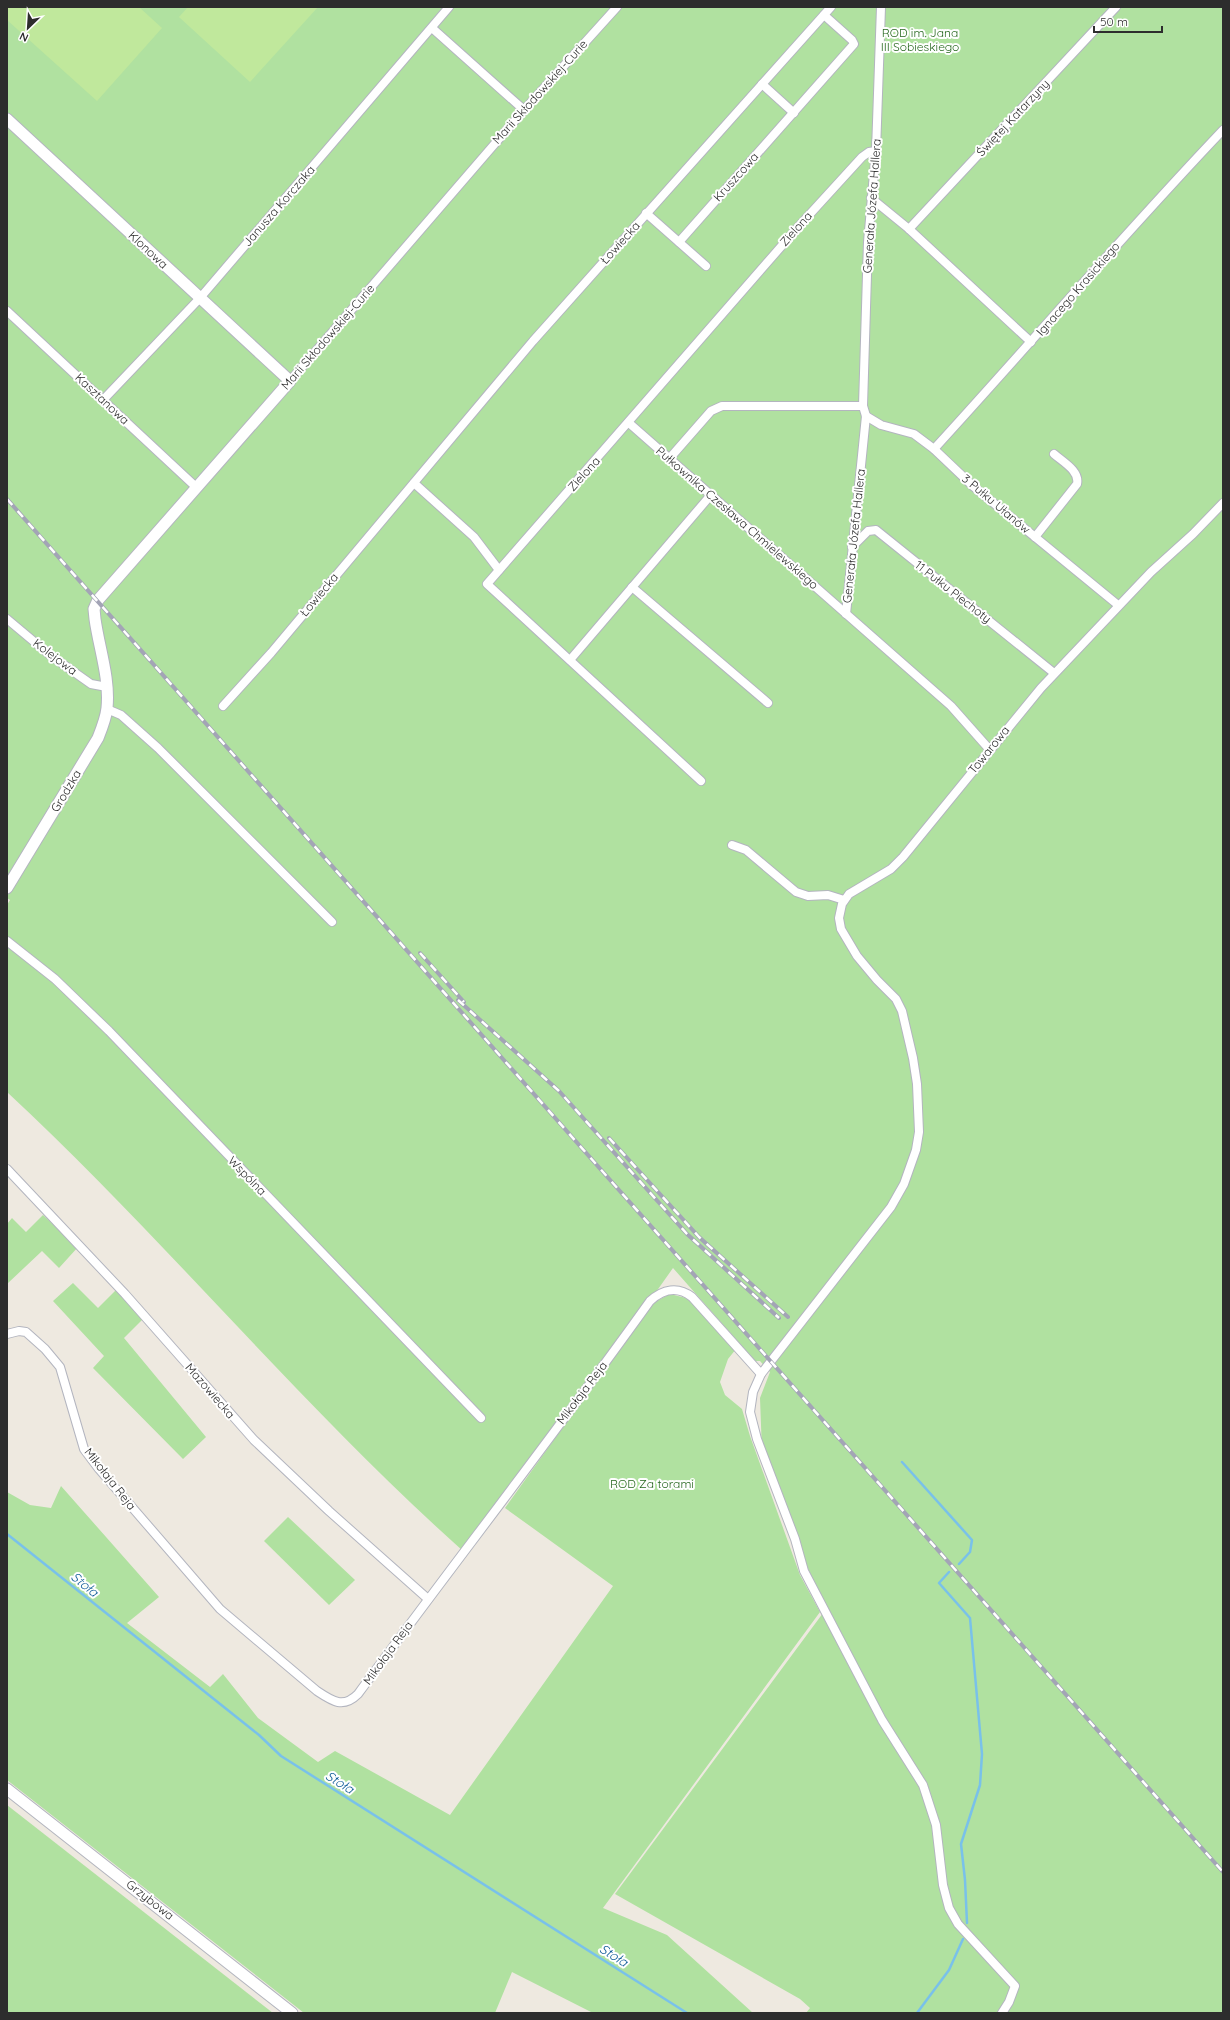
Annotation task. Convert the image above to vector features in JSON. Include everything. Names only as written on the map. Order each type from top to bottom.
[{"type":"street","name":"Janusza Korczaka","points":[[104,400],[200,298],[449,7]]},
{"type":"street","name":"Marii Skłodowskiej-Curie","points":[[108,687],[95,619],[94,609],[98,600],[290,381],[524,110],[617,7]]},
{"type":"street","name":"Łowiecka","points":[[223,706],[271,653],[528,347],[831,7]]},
{"type":"street","name":"Generała Józefa Hallera","points":[[881,7],[876,151],[868,242],[863,406],[866,416],[847,609],[951,706],[990,750]]},
{"type":"street","name":"Świętej Katarzyny","points":[[909,229],[1116,7]]},
{"type":"street","name":"Kruszcowa","points":[[679,242],[854,44],[852,40],[824,15]]},
{"type":"street","points":[[432,28],[524,110]]},
{"type":"street","points":[[762,84],[794,113]]},
{"type":"street","name":"Klonowa","points":[[7,119],[290,381]]},
{"type":"street","name":"Ignacego Krasickiego","points":[[934,449],[1140,218],[1223,130]]},
{"type":"street","name":"Zielona","points":[[701,781],[487,584],[629,423],[799,226],[862,157],[869,152],[876,151]]},
{"type":"street","points":[[872,198],[909,229],[1031,342]]},
{"type":"street","points":[[646,213],[706,266]]},
{"type":"street","name":"Kasztanowa","points":[[7,311],[196,487]]},
{"type":"street","points":[[669,459],[711,411],[722,406],[863,406]]},
{"type":"street","name":"3 Pułku Ułanów","points":[[866,416],[881,426],[914,434],[934,449],[974,487],[1118,605]]},
{"type":"street","name":"Pułkownika Czesława Chmielewskiego","points":[[629,423],[710,496],[847,609]]},
{"type":"street","points":[[1035,537],[1077,484],[1078,480],[1076,474],[1054,454]]},
{"type":"street","points":[[414,483],[474,537],[499,570]]},
{"type":"street","points":[[570,660],[710,496]]},
{"type":"street","name":"Towarowa","points":[[844,900],[849,894],[891,869],[903,857],[1027,703],[1054,673],[1118,605],[1151,572],[1193,534],[1223,503]]},
{"type":"street","name":"11 Pułku Piechoty","points":[[852,547],[868,531],[876,530],[1054,673]]},
{"type":"street","points":[[632,587],[768,703]]},
{"type":"street","name":"Kolejowa","points":[[7,619],[50,655],[91,684],[108,687]]},
{"type":"street","name":"Grodzka","points":[[7,888],[98,738],[107,709],[108,687]]},
{"type":"street","points":[[107,709],[121,714],[158,748],[332,922]]},
{"type":"street","points":[[732,844],[746,850],[796,892],[808,896],[828,895],[844,900],[839,914],[841,929],[866,969],[896,999],[902,1011],[913,1058],[917,1084],[919,1136],[911,1167],[891,1207],[761,1374],[753,1392],[750,1412],[757,1439],[795,1539],[804,1570],[882,1720],[923,1786],[936,1825],[943,1885],[949,1908],[958,1924],[1015,1986],[1010,2002],[1002,2013]]},
{"type":"street","name":"Wspólna","points":[[7,941],[55,979],[93,1015],[481,1418]]},
{"type":"street","name":"Mazowiecka","points":[[7,1169],[125,1294],[254,1440],[329,1511],[428,1599]]},
{"type":"street","name":"Mikołaja Reja","points":[[7,1334],[19,1330],[26,1332],[45,1349],[60,1367],[84,1449],[99,1469],[220,1610],[300,1677],[329,1698],[343,1702],[349,1702],[358,1694],[544,1443],[590,1385],[650,1301],[656,1295],[663,1291],[678,1290],[686,1292],[761,1374]]},
{"type":"street","name":"Grzybowa","points":[[7,1789],[292,2013]]},
{"type":"green space","name":"ROD im. Jana III Sobieskiego","points":[[7,7],[1223,7],[1223,2013],[806,2013],[810,2008],[800,1999],[615,1894],[826,1609],[799,1548],[762,1452],[760,1398],[770,1372],[760,1361],[755,1361],[673,1268],[610,1357],[463,1551],[346,1439],[122,1205],[7,1092],[7,905],[10,900],[7,898]]},
{"type":"green space","points":[[7,7],[139,7],[162,28],[97,101],[7,20]]},
{"type":"green space","points":[[188,7],[318,7],[250,82],[179,17]]},
{"type":"green space","points":[[43,1215],[78,1247],[59,1268],[42,1251],[7,1284],[7,1224],[12,1218],[26,1232]]},
{"type":"green space","points":[[73,1283],[98,1308],[117,1289],[144,1318],[124,1338],[206,1437],[183,1459],[93,1368],[104,1356],[53,1301]]},
{"type":"green space","name":"ROD Za torami","points":[[670,1294],[686,1298],[694,1304],[736,1349],[728,1359],[720,1382],[725,1395],[742,1409],[750,1436],[800,1575],[820,1612],[603,1908],[667,1935],[753,2013],[593,2013],[512,1972],[495,2013],[304,2013],[7,1780],[7,1492],[30,1505],[51,1508],[61,1486],[159,1597],[127,1623],[210,1687],[223,1674],[258,1718],[318,1762],[335,1751],[450,1815],[613,1586],[505,1508],[645,1313],[653,1303]]},
{"type":"green space","points":[[288,1517],[355,1580],[329,1605],[264,1541]]},
{"type":"green space","points":[[7,1805],[273,2013],[7,2013]]},
{"type":"waterway","points":[[902,1462],[972,1540],[970,1552],[959,1564]]},
{"type":"waterway","name":"Stoła","points":[[7,1534],[259,1735],[281,1756],[687,2013]]},
{"type":"waterway","points":[[949,1572],[939,1583],[970,1618],[982,1754],[980,1785],[961,1844],[965,1880],[967,1923]]},
{"type":"waterway","points":[[917,2013],[949,1970],[963,1939]]},
{"type":"railway","points":[[7,499],[1223,1872]]},
{"type":"railway","points":[[420,953],[464,1002]]},
{"type":"railway","points":[[458,1000],[559,1091],[687,1234],[779,1318]]},
{"type":"railway","points":[[609,1138],[699,1237],[788,1317]]}]
